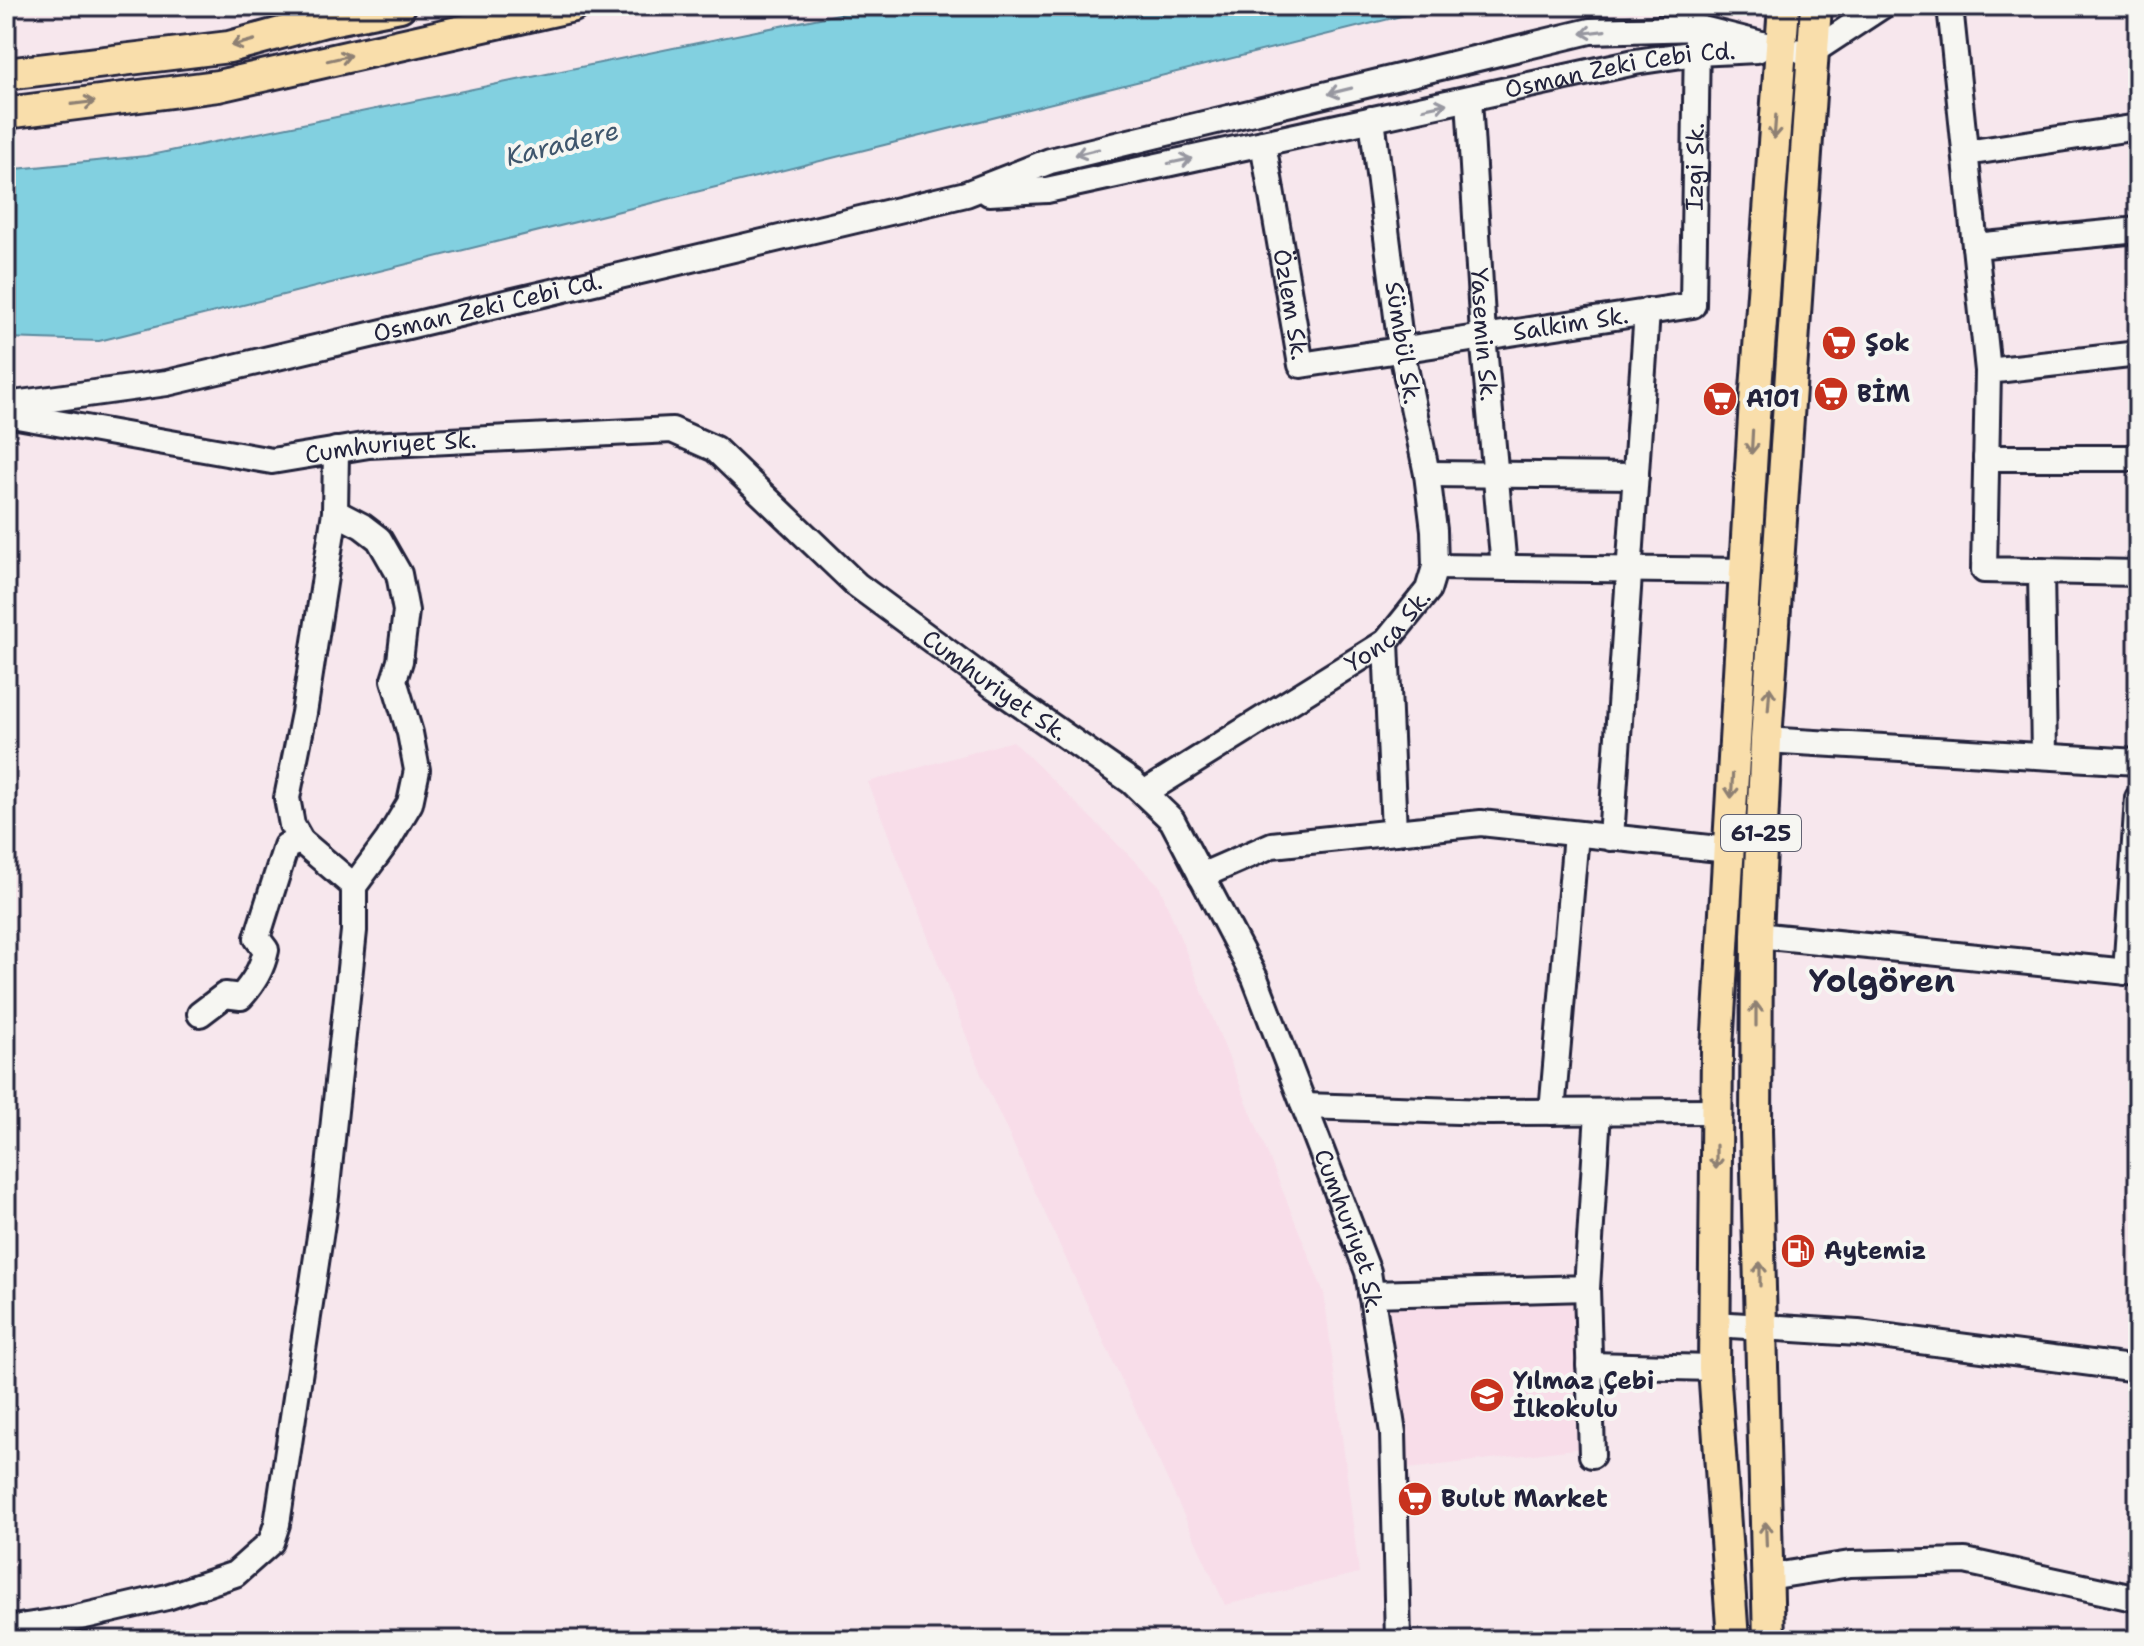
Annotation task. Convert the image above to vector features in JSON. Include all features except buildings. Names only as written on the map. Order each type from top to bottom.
[{"type":"main road","points":[[6,74],[229,47],[350,11],[400,6]]},
{"type":"main road","points":[[6,113],[218,86],[573,6]]},
{"type":"main road","name":"61-25","points":[[1733,1640],[1714,1368],[1717,1049],[1745,571],[1783,25]]},
{"type":"main road","name":"61-25","points":[[1769,1640],[1756,1131],[1757,935],[1766,740],[1814,29]]},
{"type":"street","points":[[1783,25],[1814,29],[1882,6]]},
{"type":"street","points":[[1950,6],[1988,371],[1984,570],[2138,573]]},
{"type":"street","name":"Osman Zeki Cebi Cd.","points":[[6,405],[167,383],[966,194],[1050,161],[1590,31],[1783,25]]},
{"type":"street","name":"Osman Zeki Cebi Cd.","points":[[966,194],[1047,190],[1635,62],[1696,53],[1783,25]]},
{"type":"street","name":"Izgi Sk.","points":[[1693,305],[1698,28]]},
{"type":"street","name":"Yasemin Sk.","points":[[1469,99],[1483,335],[1504,568]]},
{"type":"street","name":"Sümbül Sk.","points":[[1372,119],[1401,348],[1427,474],[1435,567]]},
{"type":"street","points":[[1966,153],[2138,127]]},
{"type":"street","name":"Özlem Sk.","points":[[1263,143],[1301,365],[1401,348]]},
{"type":"street","points":[[1975,246],[2138,230]]},
{"type":"street","name":"Salkim Sk.","points":[[1401,348],[1693,305]]},
{"type":"street","points":[[1611,838],[1647,311]]},
{"type":"street","points":[[1988,371],[2138,354]]},
{"type":"street","name":"Cumhuriyet Sk.","points":[[6,414],[272,461],[369,445],[672,430],[715,449],[857,585],[995,687],[1132,782],[1172,820],[1255,978],[1368,1272],[1393,1433],[1398,1640]]},
{"type":"street","points":[[336,450],[335,512],[304,713],[287,798],[292,825],[301,841],[354,886]]},
{"type":"street","points":[[1986,458],[2138,458]]},
{"type":"street","points":[[1427,474],[1636,476]]},
{"type":"street","points":[[6,1629],[72,1619],[167,1597],[235,1574],[271,1542],[277,1524],[326,1196],[354,931],[354,886],[388,840],[410,803],[417,770],[394,680],[400,661],[406,611],[399,574],[379,539],[335,512]]},
{"type":"street","name":"Yonca Sk.","points":[[1144,793],[1386,642],[1428,590],[1435,567],[1745,571]]},
{"type":"street","points":[[2041,571],[2044,756]]},
{"type":"street","points":[[1386,642],[1394,832]]},
{"type":"street","points":[[1766,740],[2138,762]]},
{"type":"street","points":[[1757,935],[2132,972],[2138,798]]},
{"type":"street","points":[[1201,876],[1272,845],[1481,823],[1728,850]]},
{"type":"street","points":[[1552,1112],[1576,834]]},
{"type":"street","points":[[200,1014],[225,995],[241,997],[263,965],[266,950],[257,938],[286,846],[301,841]]},
{"type":"street","points":[[1304,1106],[1488,1112],[1716,1111]]},
{"type":"street","points":[[1592,1455],[1587,1288],[1598,1112]]},
{"type":"street","points":[[1371,1294],[1587,1288]]},
{"type":"street","points":[[1715,1324],[1858,1333],[2138,1369]]},
{"type":"street","points":[[1589,1365],[1714,1368]]},
{"type":"street","points":[[1768,1577],[1850,1564],[1965,1561],[2138,1599]]},
{"type":"shaded area","points":[[1013,741],[1159,885],[1324,1293],[1359,1573],[1225,1605],[981,1074],[868,782]]},
{"type":"shaded area","name":"Yılmaz Çebi İlkokulu","points":[[1576,1296],[1583,1448],[1399,1470],[1383,1308],[1457,1299]]},
{"type":"water","name":"Karadere","points":[[878,6],[1441,6],[99,341],[6,338],[6,170],[146,156]]},
{"type":"place","name":"Şok","points":[[1839,343]]},
{"type":"place","name":"BİM","points":[[1831,394]]},
{"type":"place","name":"A101","points":[[1720,399]]},
{"type":"place","name":"Aytemiz","points":[[1798,1251]]},
{"type":"place","name":"Yılmaz Çebi İlkokulu","points":[[1487,1395]]},
{"type":"place","name":"Bulut Market","points":[[1415,1499]]},
{"type":"district","name":"Yolgören","points":[[1882,980]]}]
